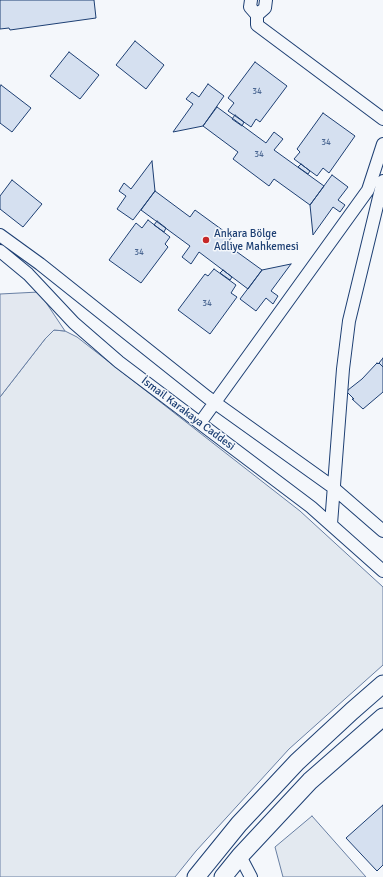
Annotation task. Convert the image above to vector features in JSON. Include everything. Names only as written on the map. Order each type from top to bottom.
[{"type":"street","points":[[251,0],[250,7],[257,15],[257,26],[383,119]]},
{"type":"street","points":[[257,15],[265,8],[266,0]]},
{"type":"street","points":[[200,423],[368,190],[383,144]]},
{"type":"street","points":[[331,524],[343,369],[350,321],[383,181]]},
{"type":"street","points":[[0,235],[40,264],[216,402],[334,489],[383,531]]},
{"type":"street","name":"İsmail Karakaya Caddesi","points":[[0,251],[28,274],[74,323],[120,362],[331,524],[383,571]]},
{"type":"street","points":[[196,877],[239,824],[297,762],[383,684]]},
{"type":"street","points":[[223,877],[240,856],[310,781],[383,716]]},
{"type":"street","points":[[240,856],[251,877]]},
{"type":"shaded area","points":[[39,292],[65,331],[54,330],[45,339],[0,397],[0,294]]},
{"type":"shaded area","points":[[54,330],[65,331],[77,337],[300,511],[383,587],[383,665],[289,749],[196,851],[175,877],[0,877],[0,397],[45,339]]},
{"type":"shaded area","points":[[312,816],[366,877],[283,877],[275,847]]},
{"type":"building","points":[[0,0],[94,0],[96,18],[10,30],[9,28],[0,29]]},
{"type":"building","points":[[135,41],[164,65],[146,89],[116,65]]},
{"type":"building","points":[[69,52],[99,75],[80,99],[50,76]]},
{"type":"building","points":[[255,62],[287,86],[260,122],[256,119],[251,127],[228,111],[234,103],[228,98]]},
{"type":"building","points":[[208,84],[224,96],[203,126],[173,132],[193,104],[186,99],[192,92],[199,97]]},
{"type":"building","points":[[1,85],[31,108],[12,132],[0,123]]},
{"type":"building","name":"Ankara Bölge Adliye Mahkemesi","points":[[217,107],[266,143],[274,132],[283,139],[274,150],[324,186],[310,205],[274,179],[269,186],[233,159],[238,152],[203,126]]},
{"type":"building","points":[[323,113],[355,136],[329,173],[323,168],[317,176],[294,159],[300,152],[297,149]]},
{"type":"building","points":[[235,115],[244,122],[242,126],[232,119]]},
{"type":"building","points":[[152,161],[155,191],[133,220],[117,209],[126,196],[119,191],[124,183],[131,189]]},
{"type":"building","points":[[301,164],[310,171],[308,174],[298,167]]},
{"type":"building","points":[[332,175],[348,187],[338,200],[345,205],[340,212],[333,207],[313,235],[310,205]]},
{"type":"building","points":[[12,180],[42,204],[23,227],[0,209],[0,196]]},
{"type":"building","name":"Ankara Bölge Adliye Mahkemesi","points":[[155,191],[190,217],[195,210],[232,237],[226,244],[262,270],[248,289],[199,252],[191,264],[182,257],[190,246],[141,210]]},
{"type":"building","points":[[148,220],[170,237],[165,244],[168,247],[141,283],[109,260],[136,223],[142,228]]},
{"type":"building","points":[[157,221],[166,228],[164,232],[154,225]]},
{"type":"building","points":[[291,264],[271,291],[278,296],[273,304],[266,298],[256,311],[240,299],[262,270]]},
{"type":"building","name":"Ankara Bölge Adliye Mahkemesi","points":[[214,269],[236,285],[231,293],[237,297],[210,334],[178,310],[205,274],[208,276]]},
{"type":"building","points":[[223,270],[232,277],[230,280],[220,273]]},
{"type":"building","points":[[383,358],[383,367],[379,363]]},
{"type":"building","points":[[377,363],[383,367],[383,392],[363,409],[347,392]]},
{"type":"building","points":[[383,805],[383,865],[377,871],[346,838]]},
{"type":"place","name":"Ankara Bölge Adliye Mahkemesi","points":[[206,240]]}]
